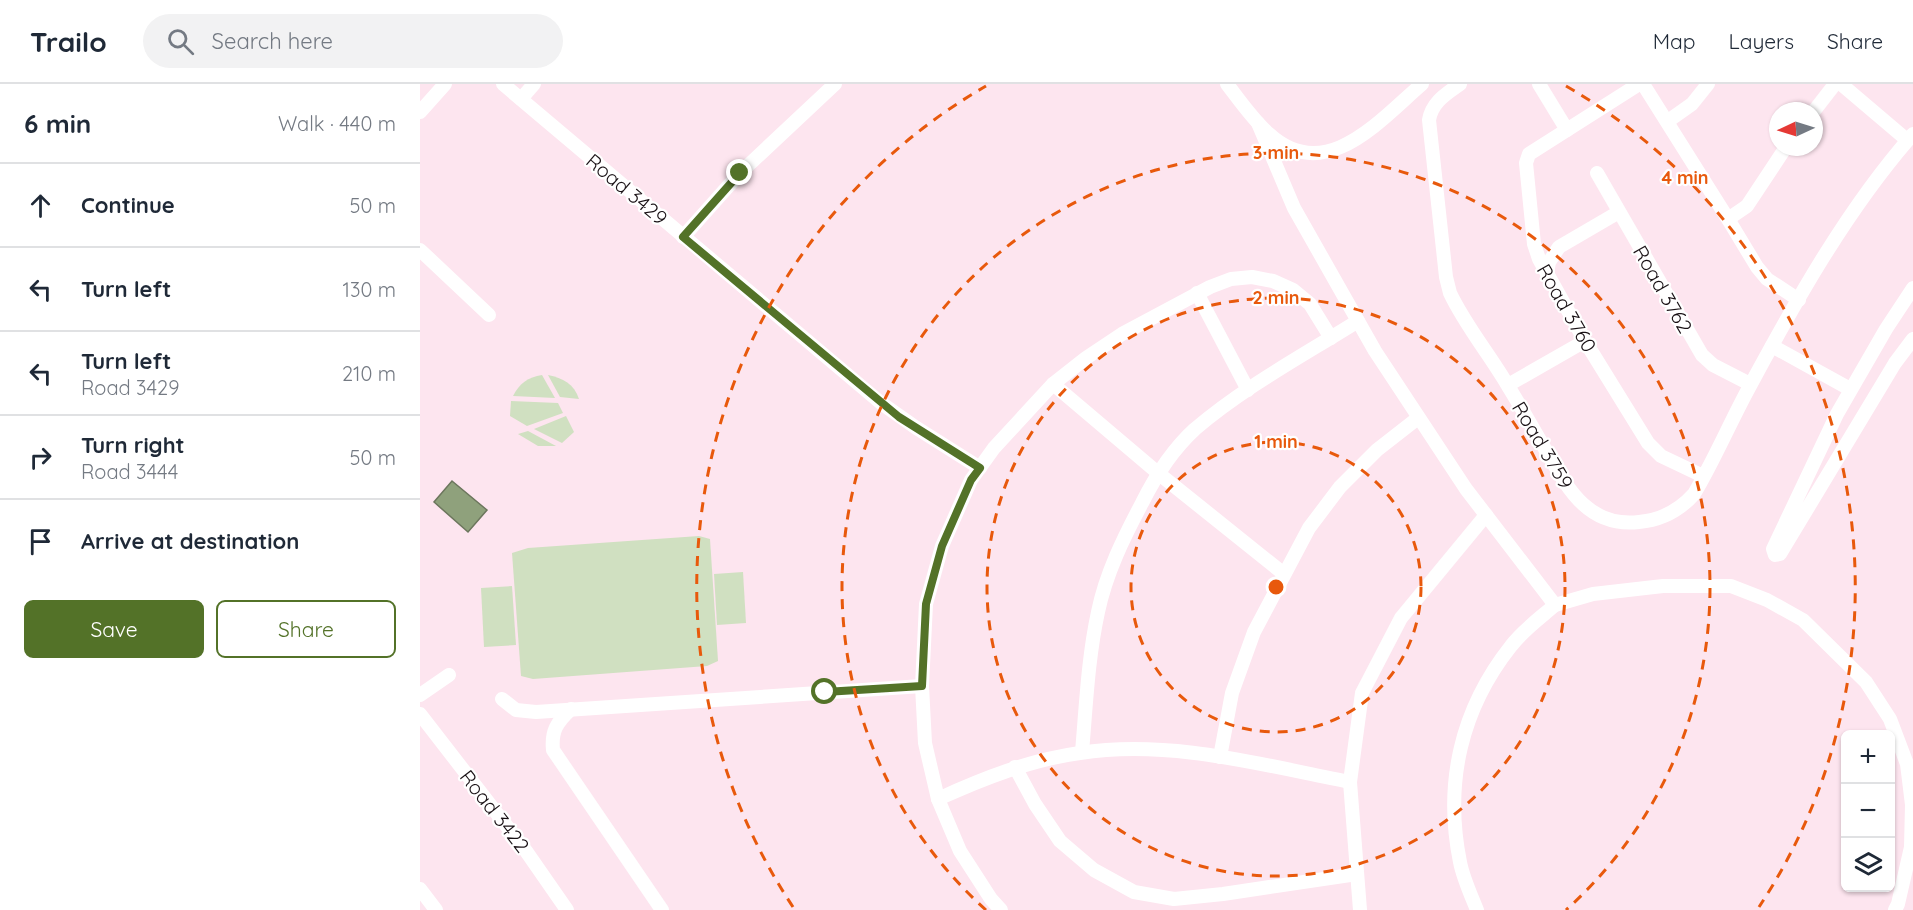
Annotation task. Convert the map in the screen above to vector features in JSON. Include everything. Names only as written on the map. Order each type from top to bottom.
[{"type":"street","points":[[420,111],[445,84]]},
{"type":"street","name":"Road 3429","points":[[503,84],[890,410],[980,468]]},
{"type":"street","points":[[521,99],[534,84]]},
{"type":"street","points":[[683,237],[740,173],[835,84]]},
{"type":"street","points":[[1227,84],[1269,134],[1289,148],[1305,153],[1324,153],[1341,148],[1360,137],[1422,84]]},
{"type":"street","name":"Road 3759","points":[[1460,84],[1435,104],[1429,120],[1446,277],[1453,299],[1508,385],[1569,490],[1583,506],[1601,516],[1634,523],[1664,517],[1673,512],[1688,501],[1699,486],[1750,384],[1832,245],[1877,178],[1910,137]]},
{"type":"street","points":[[1539,84],[1567,130]]},
{"type":"street","points":[[1641,84],[1668,122],[1762,273],[1774,284],[1799,300]]},
{"type":"street","name":"Road 3760","points":[[1641,84],[1531,152],[1527,158],[1536,252],[1585,341],[1652,449],[1665,458],[1703,476]]},
{"type":"street","points":[[1668,122],[1692,104],[1708,84]]},
{"type":"street","points":[[1821,102],[1835,84]]},
{"type":"street","points":[[1841,84],[1910,137]]},
{"type":"street","points":[[1258,123],[1294,208],[1375,351],[1466,489],[1555,605]]},
{"type":"street","points":[[1728,219],[1747,206],[1780,156]]},
{"type":"street","name":"Road 3762","points":[[1597,173],[1702,355],[1713,365],[1750,384]]},
{"type":"street","points":[[1547,274],[1554,251],[1619,212]]},
{"type":"street","points":[[1534,237],[1546,245],[1559,247]]},
{"type":"street","points":[[421,252],[489,315]]},
{"type":"street","points":[[1001,910],[990,899],[960,851],[938,799],[925,743],[922,686],[926,604],[942,546],[971,480],[994,448],[1053,384],[1086,358],[1122,334],[1197,293],[1231,279],[1252,277],[1274,281],[1293,290],[1310,304],[1331,338]]},
{"type":"street","points":[[1913,288],[1850,389],[1773,549],[1774,555],[1780,554],[1895,363],[1913,339]]},
{"type":"street","points":[[1197,293],[1248,390]]},
{"type":"street","points":[[1082,752],[1090,662],[1098,612],[1112,564],[1158,473],[1176,448],[1195,429],[1248,390],[1358,321]]},
{"type":"street","points":[[1508,385],[1585,341]]},
{"type":"street","points":[[1772,346],[1850,389]]},
{"type":"street","points":[[1053,384],[1158,473],[1284,574]]},
{"type":"street","points":[[1220,757],[1232,693],[1254,632],[1309,528],[1341,487],[1377,450],[1418,418]]},
{"type":"street","points":[[1360,910],[1350,782],[1362,693],[1401,618],[1486,515]]},
{"type":"street","points":[[1477,910],[1460,864],[1453,806],[1460,748],[1480,693],[1512,644],[1555,605],[1593,594],[1663,586],[1731,586],[1767,600],[1803,620],[1866,682],[1890,720],[1907,764],[1912,805],[1911,848],[1895,910]]},
{"type":"street","points":[[420,695],[449,675]]},
{"type":"street","points":[[502,699],[516,710],[524,712],[922,686]]},
{"type":"street","points":[[571,710],[556,726],[552,736],[553,750],[662,910]]},
{"type":"street","name":"Road 3422","points":[[420,714],[526,851],[567,910]]},
{"type":"street","points":[[938,799],[1015,767],[1082,752],[1129,749],[1177,751],[1220,757],[1350,782]]},
{"type":"street","points":[[1015,767],[1035,804],[1060,841],[1094,870],[1134,892],[1174,899],[1222,894],[1357,873]]},
{"type":"street","points":[[420,889],[436,910]]},
{"type":"shaded area","points":[[542,375],[555,398],[513,396],[524,382]]},
{"type":"shaded area","points":[[548,375],[567,382],[579,399],[560,397]]},
{"type":"shaded area","points":[[511,401],[558,403],[563,413],[527,426],[510,416]]},
{"type":"shaded area","points":[[566,416],[574,432],[562,443],[534,429]]},
{"type":"shaded area","points":[[528,431],[556,446],[538,446],[518,434]]},
{"type":"shaded area","points":[[452,481],[487,510],[468,532],[434,502]]},
{"type":"shaded area","points":[[699,536],[710,539],[718,661],[707,666],[533,679],[521,676],[512,553],[528,548]]},
{"type":"shaded area","points":[[743,572],[746,623],[717,625],[714,574]]},
{"type":"shaded area","points":[[512,586],[516,645],[484,647],[481,588]]},
{"type":"route","points":[[740,173],[683,237],[899,417],[980,468],[971,480],[942,546],[926,604],[922,686],[825,692]]}]
